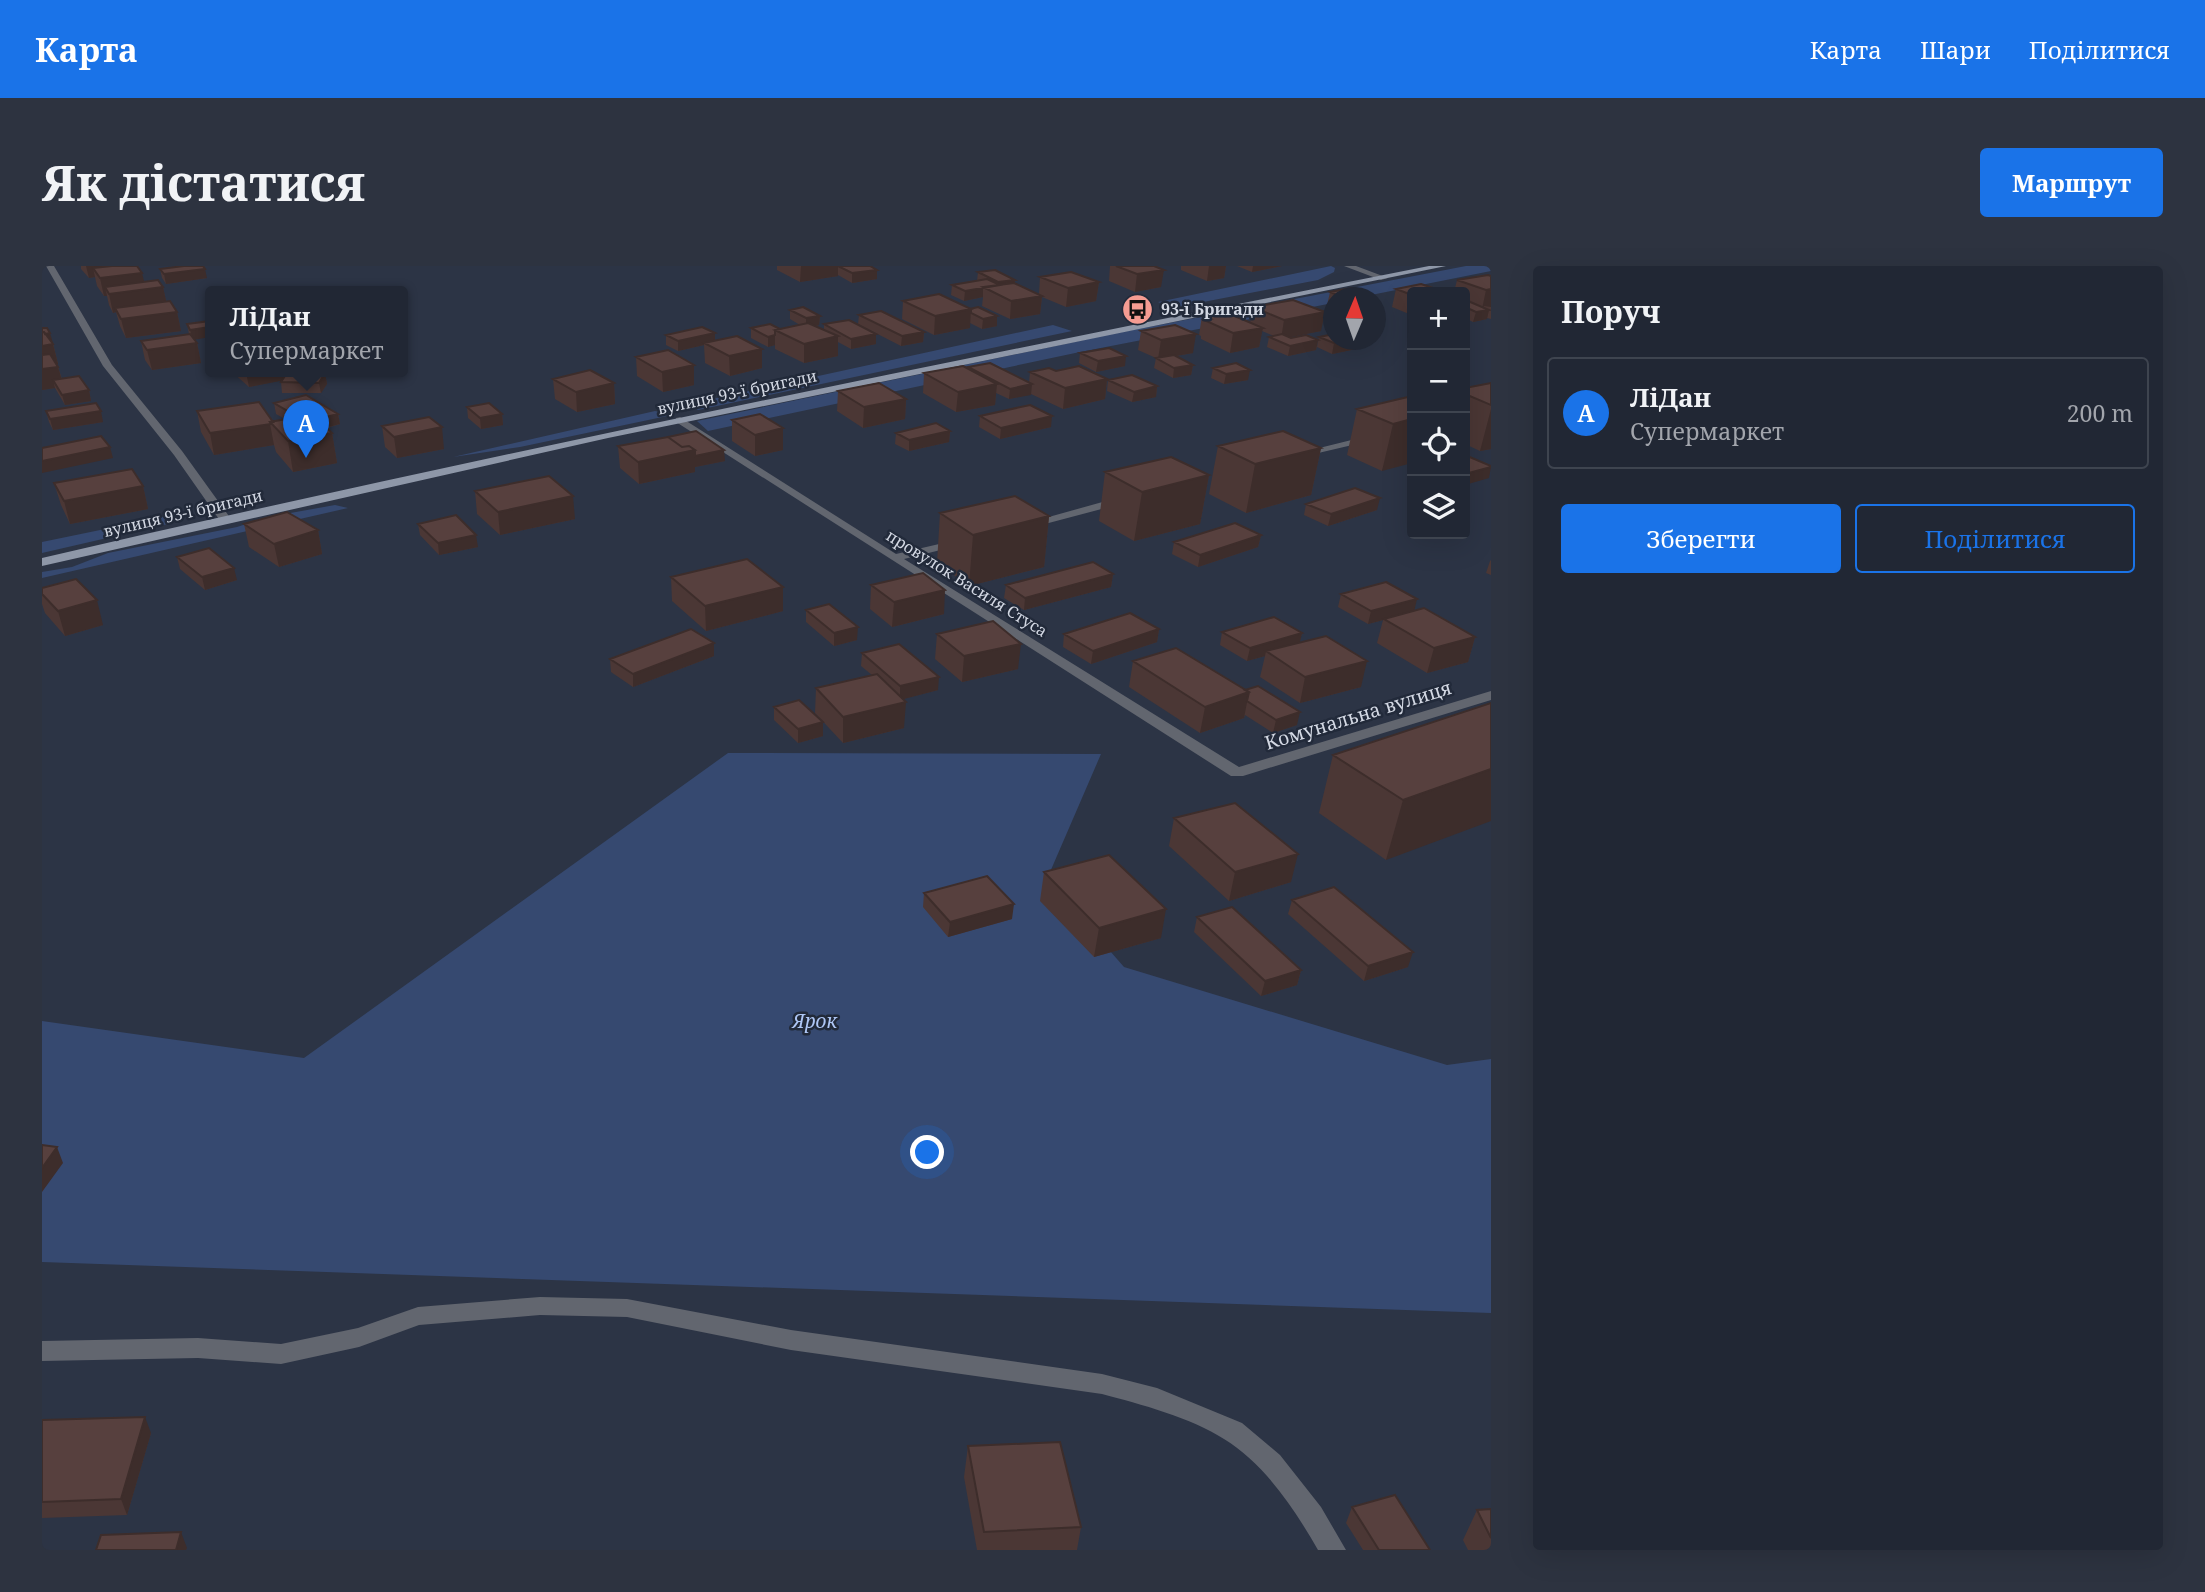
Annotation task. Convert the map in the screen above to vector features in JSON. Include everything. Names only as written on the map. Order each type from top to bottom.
[{"type":"main road","name":"вулиця 93-ї бригади","points":[[42,562],[225,519],[680,420],[1442,266]]},
{"type":"street","points":[[50,266],[108,366],[178,453],[225,519]]},
{"type":"street","points":[[1348,266],[1384,278]]},
{"type":"street","name":"провулок Василя Стуса","points":[[680,420],[1237,773]]},
{"type":"street","points":[[1283,459],[1407,429]]},
{"type":"street","points":[[1011,529],[1141,496]]},
{"type":"street","points":[[894,558],[972,538]]},
{"type":"street","name":"Комунальна вулиця","points":[[1237,773],[1491,695]]},
{"type":"street","points":[[42,1351],[198,1348],[281,1354],[359,1337],[418,1316],[541,1306],[627,1308],[791,1340],[1113,1387],[1157,1398],[1233,1431],[1271,1463],[1312,1515],[1333,1550]]},
{"type":"green space","points":[[1331,266],[1335,268],[1334,272],[1318,280],[1172,308],[1158,302]]},
{"type":"green space","points":[[1466,266],[1491,266],[1491,271],[1386,292],[1386,287],[1357,287]]},
{"type":"green space","points":[[1323,293],[1323,305],[1080,352],[708,431],[697,421],[1112,334]]},
{"type":"green space","points":[[1053,325],[1072,331],[698,410],[689,404]]},
{"type":"green space","points":[[655,411],[672,415],[520,447],[453,457]]},
{"type":"green space","points":[[335,505],[348,508],[42,578],[42,572],[72,567],[108,553],[237,527],[268,517]]},
{"type":"green space","points":[[168,516],[172,523],[42,553],[42,542]]},
{"type":"green space","name":"Ярок","points":[[728,753],[1101,754],[1047,879],[1124,967],[1447,1065],[1491,1059],[1491,1313],[42,1262],[42,1021],[304,1058]]},
{"type":"building","points":[[137,266],[142,273],[100,278],[93,268]]},
{"type":"building","points":[[203,266],[205,269],[164,274],[160,269]]},
{"type":"building","points":[[838,266],[870,266],[877,270],[852,273]]},
{"type":"building","points":[[1116,266],[1154,266],[1164,270],[1137,274]]},
{"type":"building","points":[[995,270],[1015,280],[998,282],[978,272]]},
{"type":"building","points":[[1071,272],[1099,282],[1068,288],[1040,277]]},
{"type":"building","points":[[1491,276],[1491,289],[1486,290],[1457,280]]},
{"type":"building","points":[[987,279],[1000,285],[965,291],[952,285]]},
{"type":"building","points":[[158,280],[163,287],[109,294],[105,287]]},
{"type":"building","points":[[1014,283],[1042,296],[1011,301],[983,287]]},
{"type":"building","points":[[1421,284],[1430,287],[1407,287],[1407,293],[1396,289]]},
{"type":"building","points":[[939,294],[971,309],[935,316],[903,301]]},
{"type":"building","points":[[1293,300],[1323,312],[1284,320],[1253,307]]},
{"type":"building","points":[[170,301],[177,312],[121,319],[115,308]]},
{"type":"building","points":[[1470,302],[1489,310],[1476,312],[1470,309]]},
{"type":"building","points":[[803,307],[820,316],[806,318],[790,310]]},
{"type":"building","points":[[978,307],[997,316],[983,319],[971,313],[970,309]]},
{"type":"building","points":[[881,311],[924,332],[902,336],[859,315]]},
{"type":"building","points":[[1225,312],[1263,328],[1233,333],[1204,320],[1210,319],[1202,316]]},
{"type":"building","points":[[849,320],[876,334],[851,339],[824,324]]},
{"type":"building","points":[[205,322],[205,328],[190,330],[187,324]]},
{"type":"building","points":[[808,323],[838,336],[804,344],[775,330]]},
{"type":"building","points":[[770,324],[780,329],[775,330],[775,335],[768,337],[751,328]]},
{"type":"building","points":[[1175,325],[1196,334],[1161,340],[1141,331]]},
{"type":"building","points":[[702,327],[715,333],[678,341],[666,335]]},
{"type":"building","points":[[42,328],[47,328],[50,333],[45,334]]},
{"type":"building","points":[[44,332],[53,344],[42,346]]},
{"type":"building","points":[[190,334],[197,343],[147,350],[141,341]]},
{"type":"building","points":[[1282,334],[1291,338],[1306,335],[1318,340],[1290,346],[1269,337]]},
{"type":"building","points":[[737,336],[762,349],[729,356],[704,343]]},
{"type":"building","points":[[1109,348],[1126,356],[1098,361],[1080,353]]},
{"type":"building","points":[[668,350],[694,365],[662,372],[636,357]]},
{"type":"building","points":[[50,354],[58,367],[42,369],[42,355]]},
{"type":"building","points":[[1174,355],[1193,365],[1174,368],[1156,358]]},
{"type":"building","points":[[990,363],[1032,384],[1010,389],[968,367]]},
{"type":"building","points":[[1236,363],[1250,370],[1226,374],[1213,368]]},
{"type":"building","points":[[963,366],[997,384],[958,392],[924,373]]},
{"type":"building","points":[[1079,366],[1107,379],[1065,388],[1030,372],[1049,368],[1056,371]]},
{"type":"building","points":[[590,370],[614,383],[576,392],[553,379]]},
{"type":"building","points":[[1132,375],[1157,386],[1134,392],[1108,380]]},
{"type":"building","points":[[79,376],[89,390],[62,395],[53,380]]},
{"type":"building","points":[[284,377],[323,377],[319,383],[281,382]]},
{"type":"building","points":[[879,383],[906,399],[864,407],[838,391]]},
{"type":"building","points":[[1491,383],[1491,405],[1470,396],[1470,387]]},
{"type":"building","points":[[306,395],[338,414],[318,419],[313,414],[298,417],[274,403]]},
{"type":"building","points":[[1407,397],[1407,420],[1393,424],[1357,409]]},
{"type":"building","points":[[259,402],[273,422],[270,422],[271,424],[210,433],[197,411]]},
{"type":"building","points":[[96,403],[101,411],[50,419],[46,411]]},
{"type":"building","points":[[489,403],[502,414],[480,418],[467,407]]},
{"type":"building","points":[[1030,405],[1052,416],[1001,428],[980,416]]},
{"type":"building","points":[[313,414],[332,433],[288,441],[270,422]]},
{"type":"building","points":[[760,414],[783,428],[755,435],[732,420]]},
{"type":"building","points":[[429,417],[442,427],[394,437],[382,426]]},
{"type":"building","points":[[936,423],[950,431],[909,440],[896,433]]},
{"type":"building","points":[[696,431],[724,450],[695,456],[695,450],[689,446],[682,447],[668,437]]},
{"type":"building","points":[[1283,431],[1321,448],[1255,464],[1218,446]]},
{"type":"building","points":[[101,436],[110,447],[42,461],[42,448]]},
{"type":"building","points":[[668,437],[682,447],[689,446],[695,450],[638,462],[618,446]]},
{"type":"building","points":[[1171,457],[1209,475],[1142,492],[1105,472]]},
{"type":"building","points":[[1470,457],[1491,466],[1470,473]]},
{"type":"building","points":[[132,469],[143,486],[64,501],[54,483]]},
{"type":"building","points":[[549,476],[573,496],[498,512],[475,491]]},
{"type":"building","points":[[1355,488],[1380,498],[1331,514],[1306,504]]},
{"type":"building","points":[[1015,496],[1049,516],[973,535],[940,513]]},
{"type":"building","points":[[287,512],[318,530],[274,544],[244,524]]},
{"type":"building","points":[[456,515],[476,535],[438,543],[418,524]]},
{"type":"building","points":[[1235,523],[1261,535],[1200,555],[1174,542]]},
{"type":"building","points":[[209,548],[234,568],[202,577],[177,557]]},
{"type":"building","points":[[747,559],[783,587],[705,606],[671,577]]},
{"type":"building","points":[[1093,562],[1113,574],[1025,598],[1006,585]]},
{"type":"building","points":[[923,573],[945,590],[894,602],[871,585]]},
{"type":"building","points":[[76,579],[97,600],[58,611],[42,594],[42,588]]},
{"type":"building","points":[[1386,582],[1417,599],[1371,611],[1341,594]]},
{"type":"building","points":[[829,604],[858,627],[834,633],[806,610]]},
{"type":"building","points":[[1424,608],[1475,637],[1434,648],[1384,619]]},
{"type":"building","points":[[1130,613],[1159,629],[1093,651],[1064,634]]},
{"type":"building","points":[[1274,617],[1302,633],[1250,648],[1222,632]]},
{"type":"building","points":[[993,621],[1021,644],[964,656],[937,634]]},
{"type":"building","points":[[691,629],[714,643],[633,674],[610,659]]},
{"type":"building","points":[[1326,636],[1367,661],[1305,677],[1266,651]]},
{"type":"building","points":[[899,644],[939,677],[900,686],[862,653]]},
{"type":"building","points":[[1176,648],[1249,692],[1205,707],[1133,661]]},
{"type":"building","points":[[877,674],[906,702],[843,717],[816,688]]},
{"type":"building","points":[[1258,686],[1300,712],[1276,720],[1247,701],[1249,692],[1245,690]]},
{"type":"building","points":[[799,700],[823,722],[798,729],[774,707]]},
{"type":"building","points":[[1491,703],[1491,769],[1403,800],[1333,755]]},
{"type":"building","points":[[1235,803],[1298,854],[1235,872],[1174,818]]},
{"type":"building","points":[[1109,855],[1166,909],[1099,928],[1044,872]]},
{"type":"building","points":[[987,876],[1014,904],[950,922],[924,893]]},
{"type":"building","points":[[1334,887],[1413,952],[1368,966],[1292,900]]},
{"type":"building","points":[[1232,907],[1301,970],[1265,981],[1197,917]]},
{"type":"building","points":[[42,1145],[57,1147],[42,1168]]},
{"type":"building","points":[[145,1417],[121,1499],[42,1502],[42,1420]]},
{"type":"building","points":[[1060,1442],[1081,1527],[984,1532],[968,1446]]},
{"type":"building","points":[[1395,1495],[1430,1550],[1379,1550],[1352,1507]]},
{"type":"building","points":[[1491,1509],[1491,1538],[1477,1510]]},
{"type":"building","points":[[181,1532],[176,1550],[96,1550],[101,1535]]},
{"type":"place","name":"93-ї Бригади","points":[[1138,309]]},
{"type":"place","name":"ЛіДан","points":[[306,458]]}]
